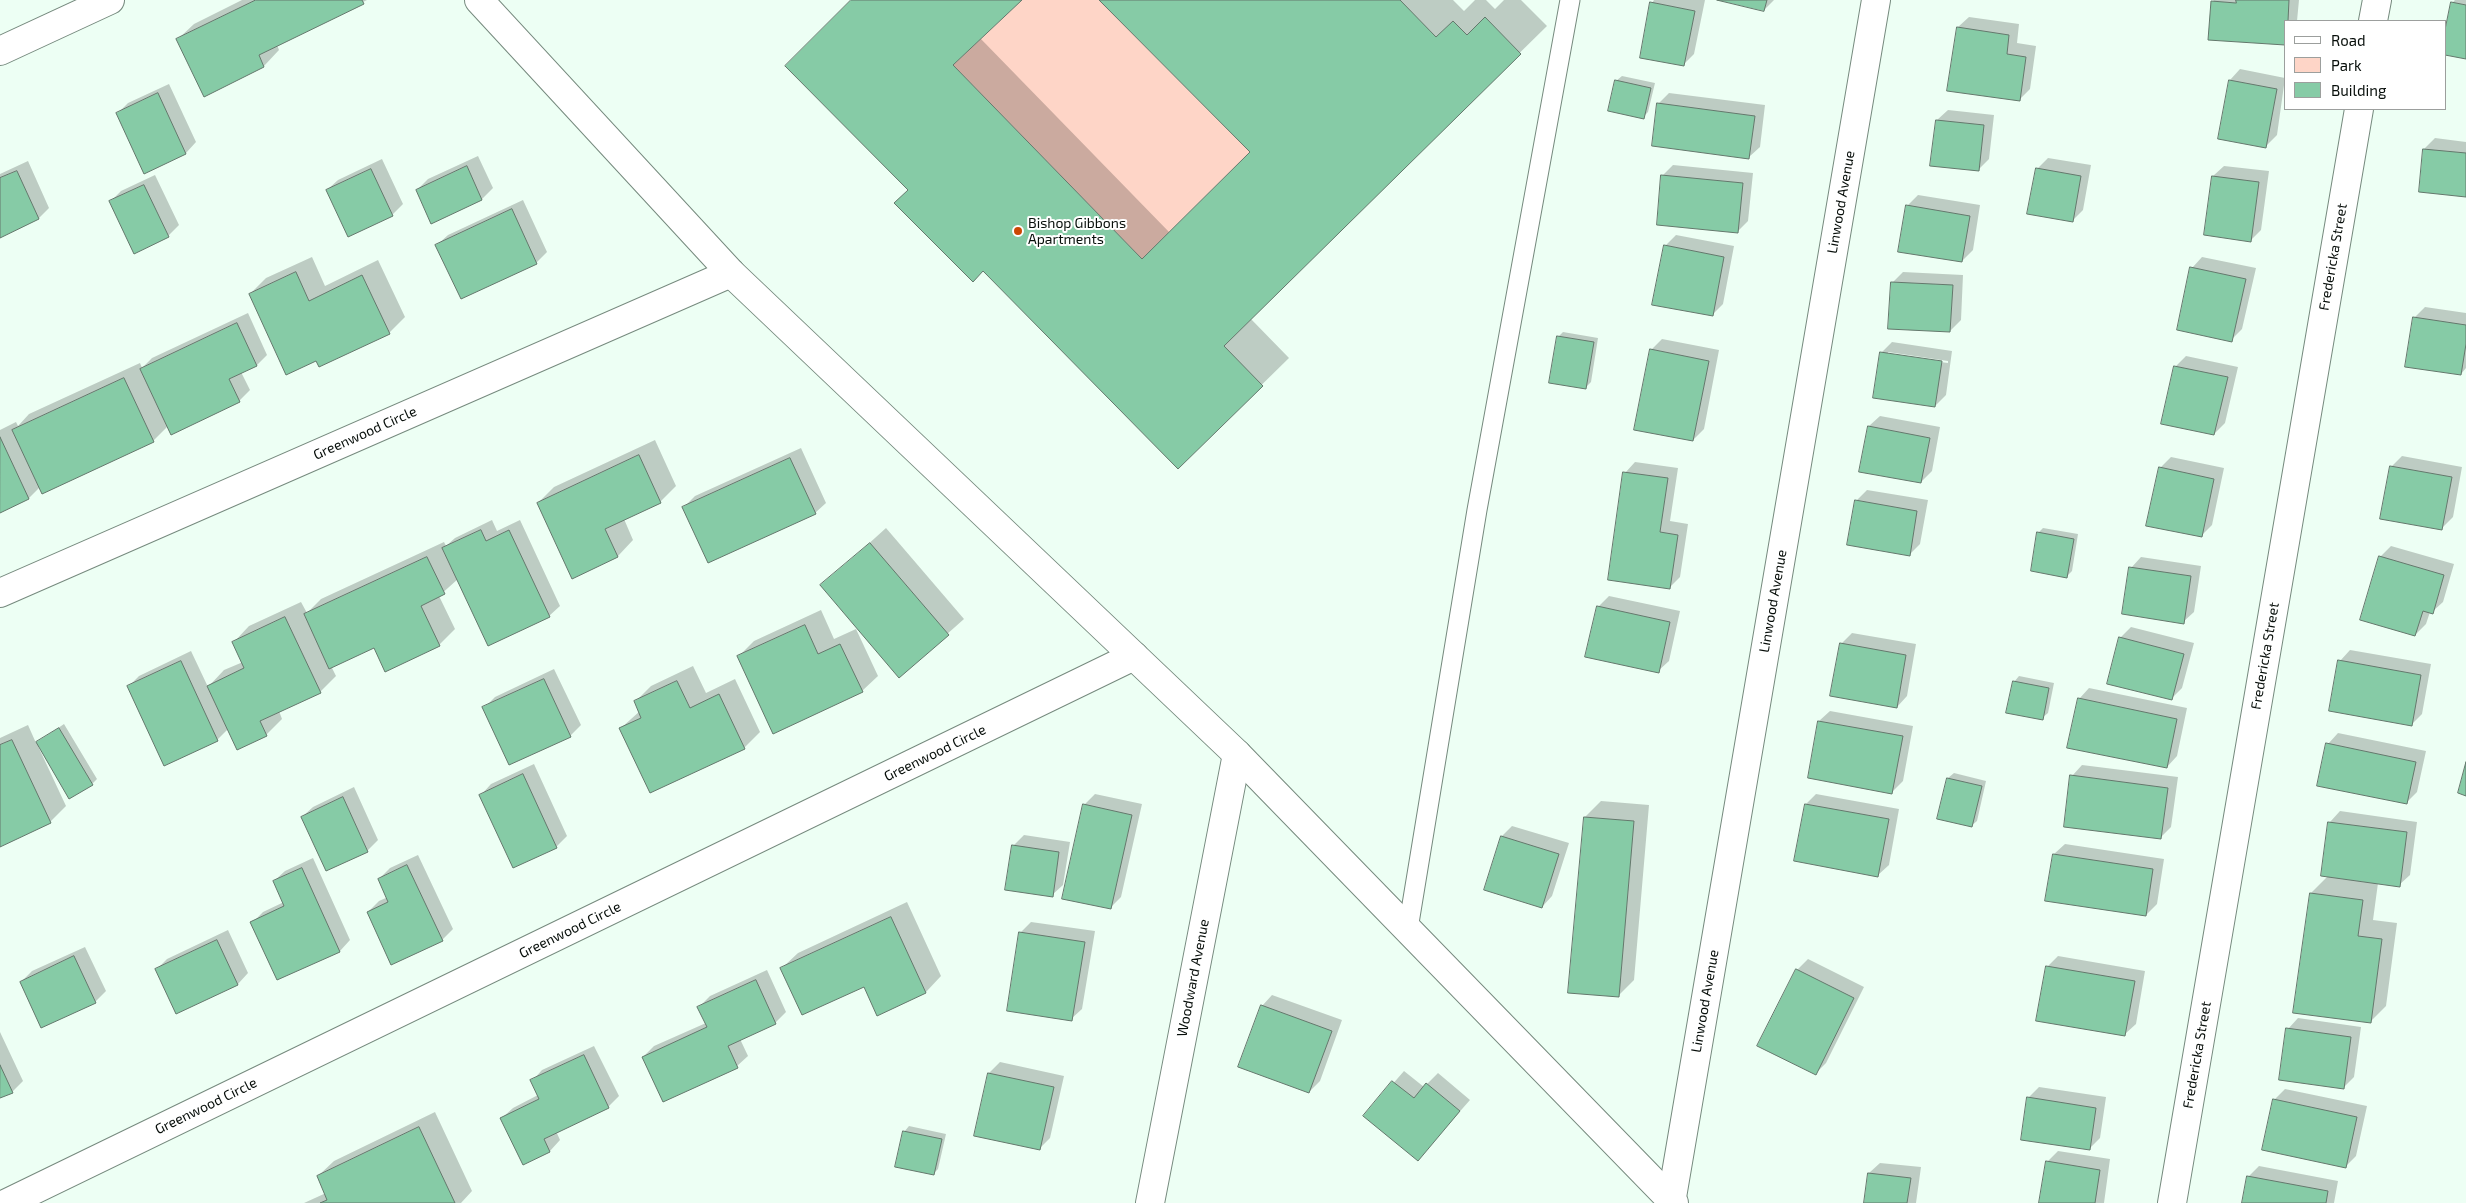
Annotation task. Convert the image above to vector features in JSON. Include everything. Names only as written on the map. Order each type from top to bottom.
[{"type":"street","points":[[0,51],[110,0]]},
{"type":"street","points":[[479,0],[730,273],[1237,754],[1672,1202]]},
{"type":"street","name":"Linwood Avenue","points":[[1672,1202],[1876,0]]},
{"type":"street","points":[[2374,20],[2377,0]]},
{"type":"street","name":"Fredericka Street","points":[[2172,1203],[2358,110]]},
{"type":"street","name":"Greenwood Circle","points":[[0,593],[730,273]]},
{"type":"street","name":"Greenwood Circle","points":[[7,1203],[1134,656]]},
{"type":"street","name":"Woodward Avenue","points":[[1150,1203],[1237,754]]},
{"type":"lane","points":[[1408,930],[1477,510],[1570,0]]},
{"type":"green space","points":[[1022,0],[1099,0],[1250,152],[1142,259],[953,65]]},
{"type":"building","points":[[256,0],[362,0],[364,4],[259,55],[264,67],[204,97],[176,39]]},
{"type":"building","name":"Bishop Gibbons Apartments","points":[[851,0],[1022,0],[953,65],[1142,259],[1250,152],[1099,0],[1400,0],[1436,37],[1453,21],[1467,35],[1485,17],[1521,54],[1224,346],[1263,386],[1178,469],[983,271],[973,282],[894,203],[908,190],[785,66]]},
{"type":"building","points":[[1717,0],[1767,0],[1764,11]]},
{"type":"building","points":[[2236,0],[2289,0],[2288,20],[2284,20],[2284,45],[2208,40],[2211,1],[2236,3]]},
{"type":"building","points":[[1650,2],[1695,11],[1684,66],[1640,58]]},
{"type":"building","points":[[2451,2],[2466,5],[2466,59],[2446,55],[2446,25]]},
{"type":"building","points":[[1957,27],[2009,35],[2007,54],[2026,57],[2020,101],[1947,91]]},
{"type":"building","points":[[1615,80],[1651,88],[1644,119],[1608,111]]},
{"type":"building","points":[[2229,80],[2277,89],[2266,148],[2218,139]]},
{"type":"building","points":[[158,93],[186,154],[144,174],[116,113]]},
{"type":"building","points":[[1657,103],[1755,116],[1749,159],[1652,146]]},
{"type":"building","points":[[1936,120],[1984,125],[1979,171],[1930,166]]},
{"type":"building","points":[[2423,149],[2466,153],[2466,197],[2419,192]]},
{"type":"building","points":[[467,166],[482,200],[431,224],[416,190]]},
{"type":"building","points":[[2036,168],[2081,176],[2073,222],[2027,214]]},
{"type":"building","points":[[371,169],[393,216],[348,237],[326,190]]},
{"type":"building","points":[[17,171],[39,219],[0,238],[0,178]]},
{"type":"building","points":[[1661,175],[1743,183],[1738,233],[1657,225]]},
{"type":"building","points":[[2212,176],[2259,182],[2251,242],[2204,235]]},
{"type":"building","points":[[144,185],[169,237],[134,254],[109,201]]},
{"type":"building","points":[[1906,205],[1970,216],[1962,262],[1898,252]]},
{"type":"building","points":[[512,209],[537,264],[461,299],[435,245]]},
{"type":"building","points":[[1664,245],[1724,257],[1713,316],[1652,305]]},
{"type":"building","points":[[2190,267],[2246,279],[2232,342],[2177,330]]},
{"type":"building","points":[[296,272],[309,301],[362,275],[390,334],[319,367],[316,361],[286,375],[249,294]]},
{"type":"building","points":[[1891,282],[1953,285],[1950,332],[1888,329]]},
{"type":"building","points":[[2413,317],[2466,325],[2466,344],[2461,375],[2405,367]]},
{"type":"building","points":[[237,323],[257,366],[229,379],[240,402],[171,435],[140,369]]},
{"type":"building","points":[[1557,336],[1594,342],[1586,389],[1549,383]]},
{"type":"building","points":[[1650,349],[1709,361],[1693,441],[1634,430]]},
{"type":"building","points":[[1880,352],[1942,361],[1935,407],[1873,398]]},
{"type":"building","points":[[2174,366],[2228,377],[2214,435],[2161,424]]},
{"type":"building","points":[[124,378],[154,442],[42,494],[12,430]]},
{"type":"building","points":[[1868,426],[1930,438],[1921,483],[1859,472]]},
{"type":"building","points":[[0,437],[29,499],[0,513]]},
{"type":"building","points":[[639,455],[661,503],[605,529],[618,557],[572,579],[537,503]]},
{"type":"building","points":[[790,458],[816,514],[708,563],[682,507]]},
{"type":"building","points":[[2390,466],[2452,477],[2442,530],[2380,519]]},
{"type":"building","points":[[2159,467],[2214,479],[2202,537],[2146,526]]},
{"type":"building","points":[[1623,472],[1668,478],[1660,532],[1678,535],[1670,589],[1608,580]]},
{"type":"building","points":[[1855,500],[1917,511],[1910,556],[1847,545]]},
{"type":"building","points":[[481,530],[486,541],[509,530],[550,617],[488,646],[442,548]]},
{"type":"building","points":[[2037,532],[2074,539],[2067,578],[2031,571]]},
{"type":"building","points":[[870,543],[949,635],[899,678],[820,585]]},
{"type":"building","points":[[2379,556],[2444,575],[2433,614],[2423,611],[2415,636],[2360,620]]},
{"type":"building","points":[[427,557],[445,594],[421,606],[440,646],[385,672],[374,648],[329,669],[304,614]]},
{"type":"building","points":[[2129,567],[2191,576],[2184,624],[2122,614]]},
{"type":"building","points":[[1597,606],[1670,622],[1659,673],[1585,657]]},
{"type":"building","points":[[285,617],[321,693],[260,721],[267,736],[237,750],[207,686],[244,668],[232,642]]},
{"type":"building","points":[[805,625],[818,654],[840,644],[863,692],[773,734],[737,656]]},
{"type":"building","points":[[2119,637],[2184,654],[2172,700],[2107,684]]},
{"type":"building","points":[[1840,643],[1906,655],[1897,708],[1830,696]]},
{"type":"building","points":[[2338,660],[2421,675],[2412,726],[2329,711]]},
{"type":"building","points":[[181,661],[218,741],[164,766],[127,686]]},
{"type":"building","points":[[544,679],[571,737],[509,765],[482,707]]},
{"type":"building","points":[[677,681],[690,708],[719,694],[745,749],[650,793],[619,728],[641,718],[634,701]]},
{"type":"building","points":[[2013,681],[2049,688],[2043,720],[2006,713]]},
{"type":"building","points":[[2078,698],[2177,719],[2167,768],[2067,748]]},
{"type":"building","points":[[1818,721],[1903,736],[1892,794],[1808,778]]},
{"type":"building","points":[[59,728],[93,785],[69,799],[36,742]]},
{"type":"building","points":[[12,740],[51,823],[0,847],[0,745]]},
{"type":"building","points":[[2326,743],[2416,762],[2407,804],[2317,786]]},
{"type":"building","points":[[2466,762],[2466,796],[2458,793]]},
{"type":"building","points":[[523,774],[557,848],[513,868],[479,795]]},
{"type":"building","points":[[2070,775],[2168,788],[2161,839],[2064,827]]},
{"type":"building","points":[[1947,778],[1982,786],[1972,827],[1937,819]]},
{"type":"building","points":[[343,797],[368,852],[326,871],[301,817]]},
{"type":"building","points":[[1083,804],[1132,815],[1111,909],[1062,899]]},
{"type":"building","points":[[1805,804],[1889,819],[1878,877],[1794,861]]},
{"type":"building","points":[[1584,817],[1634,821],[1619,997],[1568,993]]},
{"type":"building","points":[[2328,822],[2407,832],[2400,887],[2321,876]]},
{"type":"building","points":[[1501,836],[1559,854],[1542,908],[1484,890]]},
{"type":"building","points":[[1012,845],[1059,852],[1053,897],[1005,890]]},
{"type":"building","points":[[2053,854],[2153,869],[2146,916],[2045,901]]},
{"type":"building","points":[[407,865],[443,941],[391,965],[367,912],[388,902],[378,879]]},
{"type":"building","points":[[302,868],[340,952],[277,980],[250,922],[284,906],[273,881]]},
{"type":"building","points":[[2310,893],[2363,900],[2358,936],[2382,939],[2371,1023],[2293,1013]]},
{"type":"building","points":[[891,917],[926,993],[877,1016],[864,987],[802,1015],[780,968]]},
{"type":"building","points":[[1019,932],[1085,942],[1072,1021],[1007,1011]]},
{"type":"building","points":[[217,940],[238,985],[176,1014],[155,969]]},
{"type":"building","points":[[74,956],[96,1003],[41,1028],[20,982]]},
{"type":"building","points":[[2046,966],[2135,981],[2125,1036],[2036,1021]]},
{"type":"building","points":[[1796,969],[1854,998],[1816,1075],[1757,1046]]},
{"type":"building","points":[[756,980],[776,1024],[728,1046],[738,1068],[663,1102],[642,1057],[707,1027],[697,1007]]},
{"type":"building","points":[[1261,1005],[1332,1031],[1309,1093],[1238,1067]]},
{"type":"building","points":[[2286,1028],[2351,1037],[2344,1089],[2279,1080]]},
{"type":"building","points":[[584,1055],[609,1108],[544,1139],[550,1152],[523,1165],[500,1118],[539,1099],[530,1080]]},
{"type":"building","points":[[0,1065],[13,1093],[0,1098]]},
{"type":"building","points":[[988,1073],[1054,1087],[1040,1150],[974,1136]]},
{"type":"building","points":[[1392,1081],[1414,1098],[1426,1083],[1460,1111],[1418,1161],[1363,1116]]},
{"type":"building","points":[[2027,1097],[2096,1108],[2090,1150],[2021,1140]]},
{"type":"building","points":[[2273,1099],[2357,1117],[2346,1168],[2262,1150]]},
{"type":"building","points":[[419,1127],[455,1203],[320,1203],[327,1200],[317,1176]]},
{"type":"building","points":[[903,1131],[942,1139],[934,1175],[895,1167]]},
{"type":"building","points":[[2046,1161],[2100,1170],[2095,1203],[2039,1203]]},
{"type":"building","points":[[1868,1173],[1911,1178],[1907,1203],[1864,1203]]},
{"type":"building","points":[[2247,1176],[2328,1191],[2326,1203],[2242,1203]]},
{"type":"place","name":"Bishop Gibbons Apartments","points":[[1018,231]]}]
